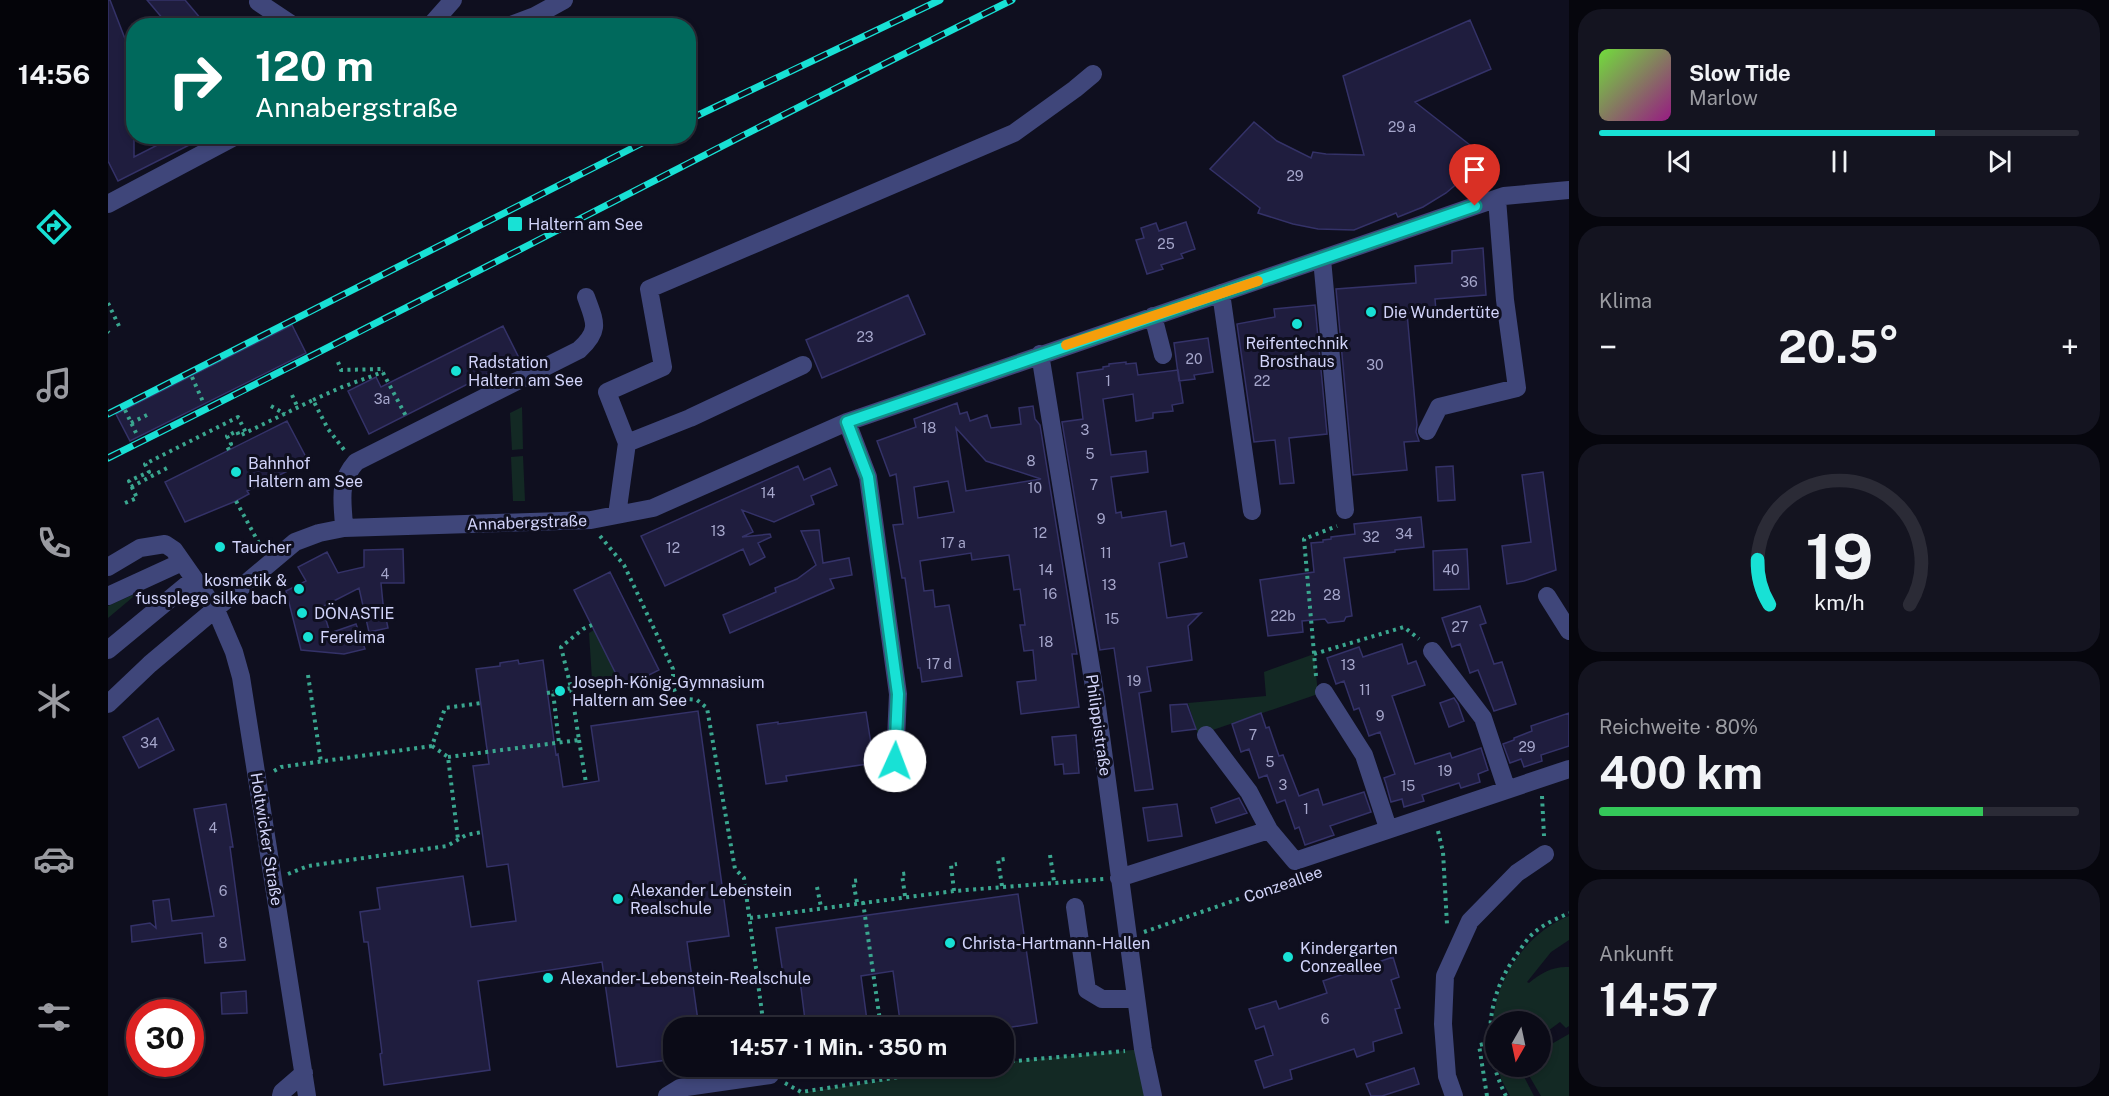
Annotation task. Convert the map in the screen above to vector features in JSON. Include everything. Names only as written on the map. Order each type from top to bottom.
[{"type":"street","points":[[437,18],[453,0]]},
{"type":"street","points":[[529,18],[564,0]]},
{"type":"street","points":[[258,2],[282,18]]},
{"type":"street","points":[[618,515],[627,443],[608,392],[663,367],[649,289],[1014,133],[1076,89],[1093,74]]},
{"type":"street","points":[[108,204],[221,144]]},
{"type":"street","name":"Annabergstraße","points":[[108,704],[150,664],[216,610],[271,560],[296,542],[319,533],[344,528],[591,520],[653,508],[847,422],[1041,354],[1504,196],[1569,190]]},
{"type":"street","points":[[1427,431],[1438,407],[1517,388],[1497,199]]},
{"type":"street","points":[[1322,259],[1345,510]]},
{"type":"street","points":[[1221,293],[1252,511]]},
{"type":"street","points":[[344,528],[343,485],[347,473],[356,462],[579,350],[590,340],[595,328],[586,297]]},
{"type":"street","points":[[1153,316],[1163,355]]},
{"type":"street","name":"Philippistraße","points":[[1041,354],[1096,699],[1143,1049],[1153,1096]]},
{"type":"street","points":[[627,443],[690,418],[803,366]]},
{"type":"street","points":[[847,422],[868,477],[898,694],[895,761]]},
{"type":"street","name":"Holtwicker Straße","points":[[108,567],[140,548],[165,544],[174,550],[216,610],[234,652],[241,677],[258,780],[307,1096]]},
{"type":"street","points":[[108,596],[182,562]]},
{"type":"street","points":[[108,650],[194,579]]},
{"type":"street","points":[[1547,596],[1569,631]]},
{"type":"street","points":[[1432,651],[1483,718],[1507,790]]},
{"type":"street","points":[[1324,692],[1364,755],[1388,828]]},
{"type":"street","name":"Conzeallee","points":[[1206,735],[1249,792],[1269,830],[1295,861],[1569,769]]},
{"type":"street","points":[[1119,878],[1269,830]]},
{"type":"street","points":[[1454,1096],[1447,1076],[1445,1055],[1443,1024],[1445,976],[1470,921],[1517,873],[1545,854]]},
{"type":"street","points":[[1075,907],[1087,990],[1102,999],[1136,999]]},
{"type":"street","points":[[281,1096],[282,1092],[304,1073]]},
{"type":"street","points":[[667,1096],[680,1088],[756,1077]]},
{"type":"path","points":[[108,303],[119,326]]},
{"type":"path","points":[[338,362],[341,370],[381,369],[414,432]]},
{"type":"path","points":[[229,450],[227,446],[231,444],[227,436],[237,431],[240,436],[342,387],[383,372]]},
{"type":"path","points":[[192,377],[204,404]]},
{"type":"path","points":[[292,395],[298,408]]},
{"type":"path","points":[[313,400],[328,429],[356,462]]},
{"type":"path","points":[[271,406],[285,414]]},
{"type":"path","points":[[125,410],[138,437]]},
{"type":"path","points":[[131,423],[147,415]]},
{"type":"path","points":[[125,503],[136,498],[129,481],[149,472],[144,462],[237,415],[246,433]]},
{"type":"path","points":[[131,487],[169,467]]},
{"type":"path","points":[[236,501],[264,553],[271,560]]},
{"type":"path","points":[[1324,692],[1318,694],[1304,539],[1346,522],[1345,510]]},
{"type":"path","points":[[591,520],[601,537],[624,565],[673,669],[673,686],[677,698],[697,700],[707,708],[735,868],[744,878],[763,1017]]},
{"type":"path","points":[[586,783],[571,688],[561,647],[583,629],[592,625]]},
{"type":"path","points":[[1314,654],[1404,627],[1432,651]]},
{"type":"path","points":[[308,675],[321,762]]},
{"type":"path","points":[[547,693],[571,688]]},
{"type":"path","points":[[553,692],[559,743]]},
{"type":"path","points":[[432,746],[445,708],[481,703]]},
{"type":"path","points":[[258,780],[281,767],[432,746],[448,757],[579,740]]},
{"type":"path","points":[[448,757],[458,839]]},
{"type":"path","points":[[1542,795],[1545,854]]},
{"type":"path","points":[[1427,834],[1438,830],[1443,852],[1447,929]]},
{"type":"path","points":[[274,879],[308,866],[443,847],[458,839],[482,832]]},
{"type":"path","points":[[1050,855],[1053,881]]},
{"type":"path","points":[[1002,886],[998,860],[1005,859]]},
{"type":"path","points":[[954,891],[951,865],[957,864]]},
{"type":"path","points":[[905,896],[902,874],[909,873]]},
{"type":"path","points":[[750,918],[905,896],[1053,881],[1119,878]]},
{"type":"path","name":"Conzeallee","points":[[1128,938],[1297,879]]},
{"type":"path","points":[[860,880],[853,881],[860,902],[879,1017]]},
{"type":"path","points":[[817,887],[821,907]]},
{"type":"path","points":[[1492,1011],[1494,997],[1504,973],[1520,949],[1535,932],[1569,913]]},
{"type":"path","points":[[1485,1044],[1479,1045],[1486,1096]]},
{"type":"path","points":[[1014,1061],[1143,1049]]},
{"type":"path","points":[[774,1077],[801,1092],[906,1077]]},
{"type":"path","points":[[1498,1077],[1506,1096]]},
{"type":"green space","points":[[522,407],[523,449],[512,450],[510,413]]},
{"type":"green space","points":[[523,456],[525,501],[513,501],[511,457]]},
{"type":"green space","points":[[139,592],[108,618],[108,606]]},
{"type":"green space","points":[[594,630],[623,688],[607,682],[594,688],[593,695],[589,633]]},
{"type":"green space","points":[[1314,654],[1318,694],[1198,735],[1188,703],[1266,696],[1264,672]]},
{"type":"green space","points":[[1569,916],[1569,940],[1551,952],[1527,982],[1553,969],[1569,967],[1569,1026],[1566,1028],[1560,1022],[1551,1029],[1551,1011],[1495,1011],[1507,974],[1519,955],[1533,939],[1550,926]]},
{"type":"green space","points":[[1569,1034],[1569,1096],[1541,1096],[1530,1077],[1551,1077],[1551,1044]]},
{"type":"green space","points":[[1143,1049],[1153,1096],[799,1096],[798,1093],[905,1077],[1014,1077],[1014,1061]]},
{"type":"green space","points":[[1500,1077],[1524,1077],[1534,1096],[1510,1096]]},
{"type":"building","points":[[108,0],[110,0],[126,41],[126,144],[134,144],[134,157],[159,144],[191,144],[118,181],[108,161]]},
{"type":"building","points":[[147,0],[185,0],[200,18],[162,18]]},
{"type":"building","points":[[1470,20],[1491,69],[1415,102],[1484,156],[1446,193],[1423,207],[1398,217],[1396,213],[1354,230],[1318,229],[1258,213],[1260,208],[1210,169],[1254,122],[1277,141],[1311,158],[1313,152],[1364,155],[1343,76]]},
{"type":"building","points":[[1186,222],[1195,249],[1181,254],[1183,258],[1161,265],[1163,269],[1147,274],[1136,240],[1144,238],[1141,228],[1156,223],[1159,231]]},
{"type":"building","points":[[1483,248],[1486,295],[1435,299],[1436,311],[1407,313],[1416,432],[1419,441],[1404,442],[1407,470],[1353,475],[1336,289],[1416,283],[1415,266],[1452,263],[1452,251]]},
{"type":"building","points":[[908,295],[925,334],[822,378],[806,340]]},
{"type":"building","points":[[1315,305],[1327,434],[1289,438],[1294,483],[1280,484],[1275,440],[1254,442],[1237,324],[1275,317],[1274,309]]},
{"type":"building","points":[[292,325],[306,353],[130,441],[116,414]]},
{"type":"building","name":"Radstation Haltern am See","points":[[503,326],[519,358],[369,434],[348,391],[376,377],[381,387]]},
{"type":"building","points":[[1208,338],[1213,372],[1194,375],[1195,379],[1179,381],[1174,343]]},
{"type":"building","points":[[1126,362],[1126,364],[1136,363],[1138,375],[1178,370],[1183,403],[1172,405],[1173,411],[1153,413],[1153,418],[1136,421],[1133,394],[1103,399],[1111,455],[1146,451],[1148,472],[1111,477],[1116,513],[1121,512],[1122,518],[1166,511],[1171,546],[1184,543],[1187,557],[1159,563],[1167,618],[1201,613],[1188,626],[1192,660],[1147,667],[1151,691],[1139,693],[1153,789],[1135,791],[1114,648],[1100,650],[1062,422],[1083,419],[1077,373]]},
{"type":"building","points":[[957,403],[960,414],[967,412],[970,421],[987,415],[991,428],[1021,424],[1019,408],[1033,406],[1035,419],[1040,425],[1077,654],[1072,654],[1079,707],[1021,714],[1017,682],[1036,680],[1033,650],[1024,651],[1020,625],[1025,625],[1020,589],[1014,590],[1009,555],[972,560],[971,553],[920,561],[924,591],[933,590],[935,607],[949,605],[962,676],[922,682],[905,578],[902,578],[893,525],[903,524],[896,474],[890,476],[877,441],[916,427],[914,419]],"holes":[[[956,428],[986,461],[1041,479],[966,491]],[[948,481],[954,512],[918,518],[914,487]]]},
{"type":"building","name":"Bahnhof Haltern am See","points":[[287,421],[308,461],[247,491],[249,494],[236,501],[185,522],[165,482]]},
{"type":"building","points":[[798,466],[804,480],[830,468],[837,485],[811,496],[814,504],[774,522],[742,510],[753,532],[742,537],[770,534],[771,537],[758,543],[765,557],[750,565],[743,549],[665,586],[641,536]]},
{"type":"building","points":[[1453,466],[1455,500],[1438,501],[1436,467]]},
{"type":"building","points":[[1543,472],[1556,570],[1507,584],[1502,546],[1531,542],[1522,475]]},
{"type":"building","points":[[1421,517],[1424,547],[1344,558],[1352,616],[1346,617],[1344,621],[1328,623],[1325,619],[1302,621],[1303,632],[1268,636],[1260,580],[1314,572],[1311,543],[1323,542],[1331,537],[1355,534],[1354,524]]},
{"type":"building","points":[[819,530],[823,563],[849,558],[852,575],[830,579],[834,588],[730,633],[723,615],[776,592],[775,588],[797,579],[816,565],[801,531]]},
{"type":"building","points":[[403,549],[404,583],[381,583],[388,628],[369,632],[359,588],[322,607],[330,633],[356,624],[365,649],[344,654],[301,650],[286,591],[306,581],[298,567],[327,552],[338,573],[364,567],[364,550]]},
{"type":"building","points":[[1467,549],[1469,589],[1434,590],[1433,551]]},
{"type":"building","points":[[610,572],[659,670],[623,688],[574,590]]},
{"type":"building","points":[[1480,606],[1486,623],[1480,625],[1494,664],[1502,662],[1516,704],[1494,711],[1478,670],[1470,673],[1460,644],[1452,647],[1442,618]]},
{"type":"building","points":[[1402,644],[1408,664],[1416,661],[1425,685],[1392,696],[1415,764],[1450,753],[1452,758],[1481,748],[1488,770],[1478,774],[1480,782],[1461,788],[1459,783],[1422,795],[1424,801],[1404,807],[1402,799],[1391,802],[1384,778],[1395,774],[1380,732],[1369,736],[1359,708],[1354,710],[1344,681],[1336,684],[1327,658],[1359,647],[1363,657]]},
{"type":"building","name":"Alexander Lebenstein Realschule","points":[[518,660],[519,664],[543,660],[556,755],[558,754],[563,787],[599,781],[591,726],[698,711],[729,936],[687,942],[697,1017],[663,1017],[663,1061],[617,1067],[602,962],[478,981],[490,1070],[384,1085],[368,942],[364,942],[360,912],[380,909],[377,888],[463,876],[471,927],[516,921],[508,864],[487,867],[473,766],[489,764],[476,669],[500,666],[500,663]]},
{"type":"building","points":[[1454,698],[1464,721],[1449,727],[1440,703]]},
{"type":"building","points":[[1187,704],[1196,729],[1172,732],[1170,705]]},
{"type":"building","points":[[866,712],[874,763],[786,776],[787,781],[766,784],[757,725]]},
{"type":"building","points":[[1261,713],[1266,728],[1269,727],[1279,756],[1283,755],[1299,796],[1318,789],[1323,805],[1364,792],[1371,812],[1330,826],[1334,835],[1305,845],[1299,827],[1295,829],[1285,800],[1277,803],[1267,775],[1259,778],[1249,749],[1241,752],[1232,724]]},
{"type":"building","points":[[1569,713],[1569,746],[1541,755],[1542,761],[1524,767],[1521,759],[1510,763],[1503,744],[1532,731],[1531,726]]},
{"type":"building","points":[[158,718],[174,750],[139,768],[123,737]]},
{"type":"building","points":[[1076,735],[1079,773],[1064,774],[1063,764],[1055,765],[1052,737]]},
{"type":"building","points":[[1239,798],[1247,813],[1216,823],[1211,808]]},
{"type":"building","points":[[226,804],[245,960],[205,963],[202,933],[132,942],[131,926],[150,923],[156,928],[153,901],[169,899],[172,921],[214,916],[194,809]]},
{"type":"building","points":[[1177,804],[1182,836],[1148,841],[1143,808]]},
{"type":"building","name":"Christa-Hartmann-Hallen","points":[[1018,894],[1037,1023],[1014,1027],[1014,1017],[899,1017],[893,971],[861,976],[867,1017],[805,1017],[799,972],[783,974],[776,928]]},
{"type":"building","points":[[1393,957],[1399,977],[1391,980],[1400,1008],[1395,1009],[1402,1033],[1373,1042],[1374,1051],[1357,1057],[1354,1049],[1290,1070],[1292,1079],[1264,1088],[1255,1061],[1273,1055],[1264,1026],[1256,1029],[1249,1009],[1276,1001],[1279,1009],[1327,993],[1323,981]]},
{"type":"building","points":[[246,991],[247,1013],[222,1014],[221,993]]},
{"type":"building","points":[[1414,1068],[1419,1084],[1382,1096],[1371,1096],[1366,1084]]},
{"type":"railway","points":[[696,116],[940,0]]},
{"type":"railway","points":[[108,458],[1012,0]]},
{"type":"railway","points":[[108,414],[640,144]]},
{"type":"slow traffic","points":[[1066,345],[1258,281]]},
{"type":"place","name":"Haltern am See","points":[[515,224]]},
{"type":"place","name":"Die Wundertüte","points":[[1371,312]]},
{"type":"place","name":"Reifentechnik Brosthaus","points":[[1297,324]]},
{"type":"place","name":"Radstation Haltern am See","points":[[456,371]]},
{"type":"place","name":"Bahnhof Haltern am See","points":[[236,472]]},
{"type":"place","name":"Taucher","points":[[220,547]]},
{"type":"place","name":"kosmetik & fussplege silke bach","points":[[299,589]]},
{"type":"place","name":"DÖNASTIE","points":[[302,613]]},
{"type":"place","name":"Ferelima","points":[[308,637]]},
{"type":"place","name":"Joseph-König-Gymnasium Haltern am See","points":[[560,691]]},
{"type":"place","name":"Alexander Lebenstein Realschule","points":[[618,899]]},
{"type":"place","name":"Christa-Hartmann-Hallen","points":[[950,943]]},
{"type":"place","name":"Kindergarten Conzeallee","points":[[1288,957]]},
{"type":"place","name":"Alexander-Lebenstein-Realschule","points":[[548,978]]},
{"type":"route","points":[[895,761],[898,694],[868,477],[847,422],[1475,206]]}]
